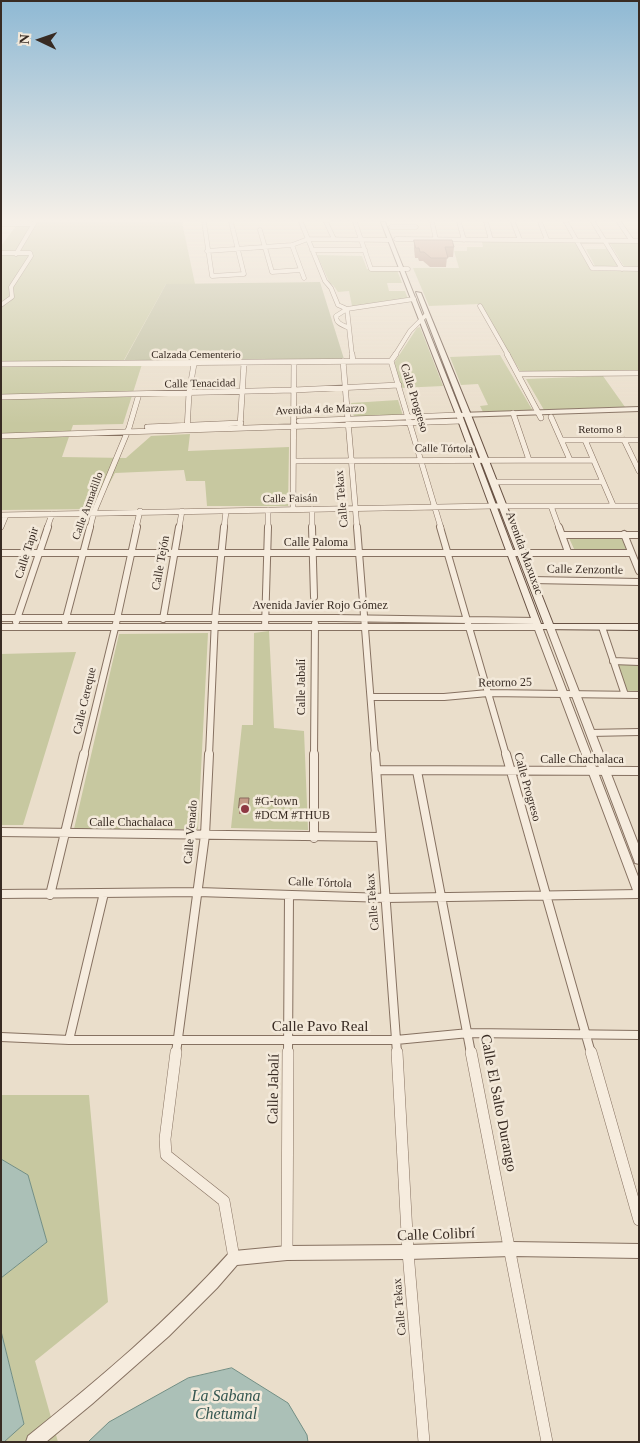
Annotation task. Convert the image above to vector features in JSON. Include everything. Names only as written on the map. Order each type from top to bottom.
[{"type":"main road","name":"Avenida Maxuxac","points":[[411,289],[414,299],[424,316],[537,624]]},
{"type":"main road","name":"Avenida Maxuxac","points":[[413,289],[469,418],[549,624]]},
{"type":"main road","points":[[528,601],[540,600]]},
{"type":"main road","name":"Avenida Javier Rojo Gómez","points":[[537,624],[639,621]]},
{"type":"main road","name":"Avenida Javier Rojo Gómez","points":[[549,624],[639,627]]},
{"type":"street","points":[[1,305],[12,297],[11,289]]},
{"type":"street","points":[[332,289],[338,305],[347,310]]},
{"type":"street","points":[[349,328],[338,322],[336,316],[347,310],[414,299]]},
{"type":"street","points":[[480,306],[540,415]]},
{"type":"street","points":[[347,310],[353,361]]},
{"type":"street","points":[[391,361],[400,346],[424,316]]},
{"type":"street","name":"Calle Tekax","points":[[342,361],[366,628],[396,1040],[408,1252],[424,1442]]},
{"type":"street","name":"Calzada Cementerio","points":[[1,364],[391,361]]},
{"type":"street","name":"Calle Progreso","points":[[391,361],[448,553],[584,1034],[639,1220]]},
{"type":"street","points":[[293,509],[295,461],[294,362]]},
{"type":"street","points":[[240,425],[244,363]]},
{"type":"street","points":[[187,427],[189,393],[194,364]]},
{"type":"street","points":[[519,374],[639,373]]},
{"type":"street","name":"Calle Tenacidad","points":[[1,397],[241,392],[399,385]]},
{"type":"street","name":"Calle Armadillo","points":[[64,628],[94,512],[128,430],[138,394]]},
{"type":"street","name":"Avenida 4 de Marzo","points":[[1,432],[76,432],[469,418],[639,409]]},
{"type":"street","name":"Avenida 4 de Marzo","points":[[540,415],[551,417],[639,414]]},
{"type":"street","points":[[514,416],[529,460]]},
{"type":"street","points":[[551,417],[570,460]]},
{"type":"street","name":"Avenida 4 de Marzo","points":[[1,436],[37,433]]},
{"type":"street","name":"Retorno 8","points":[[562,440],[639,440]]},
{"type":"street","points":[[585,440],[614,505]]},
{"type":"street","points":[[624,440],[639,471]]},
{"type":"street","name":"Calle Tórtola","points":[[295,461],[593,460]]},
{"type":"street","points":[[494,482],[603,482]]},
{"type":"street","points":[[551,506],[568,552]]},
{"type":"street","name":"Calle Faisán","points":[[4,515],[312,508],[639,506]]},
{"type":"street","points":[[312,508],[314,597]]},
{"type":"street","points":[[265,627],[268,510]]},
{"type":"street","name":"Calle Tejón","points":[[163,619],[182,511]]},
{"type":"street","name":"Calle Venado","points":[[226,511],[215,619],[205,835],[165,1139],[166,1154],[224,1201],[234,1258]]},
{"type":"street","name":"Calle Cereque","points":[[50,895],[115,628],[129,554],[140,512]]},
{"type":"street","name":"Calle Tapir","points":[[14,627],[52,514]]},
{"type":"street","points":[[1,527],[4,515]]},
{"type":"street","points":[[624,534],[639,571]]},
{"type":"street","points":[[562,535],[639,535]]},
{"type":"street","name":"Calle Paloma","points":[[1,553],[631,552]]},
{"type":"street","name":"Calle Zenzontle","points":[[532,580],[639,582]]},
{"type":"street","name":"Avenida Javier Rojo Gómez","points":[[1,618],[365,618],[537,624]]},
{"type":"street","name":"Calle Jabalí","points":[[314,838],[315,618]]},
{"type":"street","name":"Avenida Javier Rojo Gómez","points":[[1,627],[366,628],[467,623]]},
{"type":"street","name":"Avenida Maxuxac","points":[[537,624],[639,893]]},
{"type":"street","name":"Avenida Maxuxac","points":[[549,624],[639,860]]},
{"type":"street","points":[[602,627],[625,695]]},
{"type":"street","points":[[548,653],[559,652]]},
{"type":"street","points":[[614,661],[639,662]]},
{"type":"street","name":"Retorno 25","points":[[371,697],[444,697],[488,693],[639,695]]},
{"type":"street","points":[[590,733],[639,732]]},
{"type":"street","name":"Calle Chachalaca","points":[[376,770],[639,771]]},
{"type":"street","name":"Calle El Salto Durango","points":[[417,771],[440,896],[512,1249],[547,1442]]},
{"type":"street","name":"Calle Chachalaca","points":[[1,832],[314,838],[380,837]]},
{"type":"street","name":"Calle Tórtola","points":[[1,894],[198,892],[386,898],[639,893]]},
{"type":"street","points":[[69,1040],[104,893]]},
{"type":"street","name":"Calle Jabalí","points":[[287,1253],[289,895]]},
{"type":"street","name":"Calle Pavo Real","points":[[1,1037],[69,1040],[396,1040],[468,1033],[639,1035]]},
{"type":"street","name":"Calle Colibrí","points":[[234,1258],[287,1253],[512,1249],[639,1251]]},
{"type":"street","points":[[34,1442],[141,1352],[234,1258]]},
{"type":"green space","points":[[1,289],[163,289],[124,360],[143,361],[123,424],[73,425],[62,457],[126,458],[151,436],[190,434],[188,451],[289,447],[288,506],[207,506],[205,481],[186,481],[184,470],[115,473],[96,509],[1,510]]},
{"type":"green space","points":[[163,289],[322,289],[344,359],[124,361]]},
{"type":"green space","points":[[336,289],[389,289],[389,291],[405,291],[408,299],[352,306],[349,291],[338,292]]},
{"type":"green space","points":[[422,289],[639,289],[639,370],[522,374],[480,304],[429,306]]},
{"type":"green space","points":[[420,327],[443,386],[400,388],[394,363],[417,328]]},
{"type":"green space","points":[[500,355],[533,411],[483,412],[480,406],[488,405],[478,384],[461,385],[450,357]]},
{"type":"green space","points":[[603,376],[625,407],[544,410],[526,379]]},
{"type":"green space","points":[[398,400],[403,416],[354,417],[351,403]]},
{"type":"green space","points":[[624,536],[630,551],[575,551],[569,538]]},
{"type":"green space","points":[[269,631],[274,728],[304,731],[308,830],[231,828],[242,725],[253,725],[254,633]]},
{"type":"green space","points":[[208,633],[198,829],[74,829],[119,634]]},
{"type":"green space","points":[[76,652],[23,825],[1,825],[1,654]]},
{"type":"green space","points":[[617,665],[639,665],[639,692],[626,691]]},
{"type":"green space","points":[[1,1095],[89,1095],[108,1302],[35,1361],[58,1442],[4,1442],[24,1423],[1,1331],[1,1278],[47,1242],[28,1175],[1,1159]]},
{"type":"water","points":[[1,1159],[28,1175],[47,1242],[1,1278]]},
{"type":"water","points":[[1,1331],[24,1424],[4,1442],[1,1442]]},
{"type":"water","name":"La Sabana Chetumal","points":[[232,1368],[288,1403],[307,1435],[308,1442],[88,1442],[109,1422],[188,1378]]},
{"type":"building","points":[[240,798],[249,798],[248,808],[239,808]]},
{"type":"place","name":"#G-town #DCM #THUB","points":[[245,809]]}]
